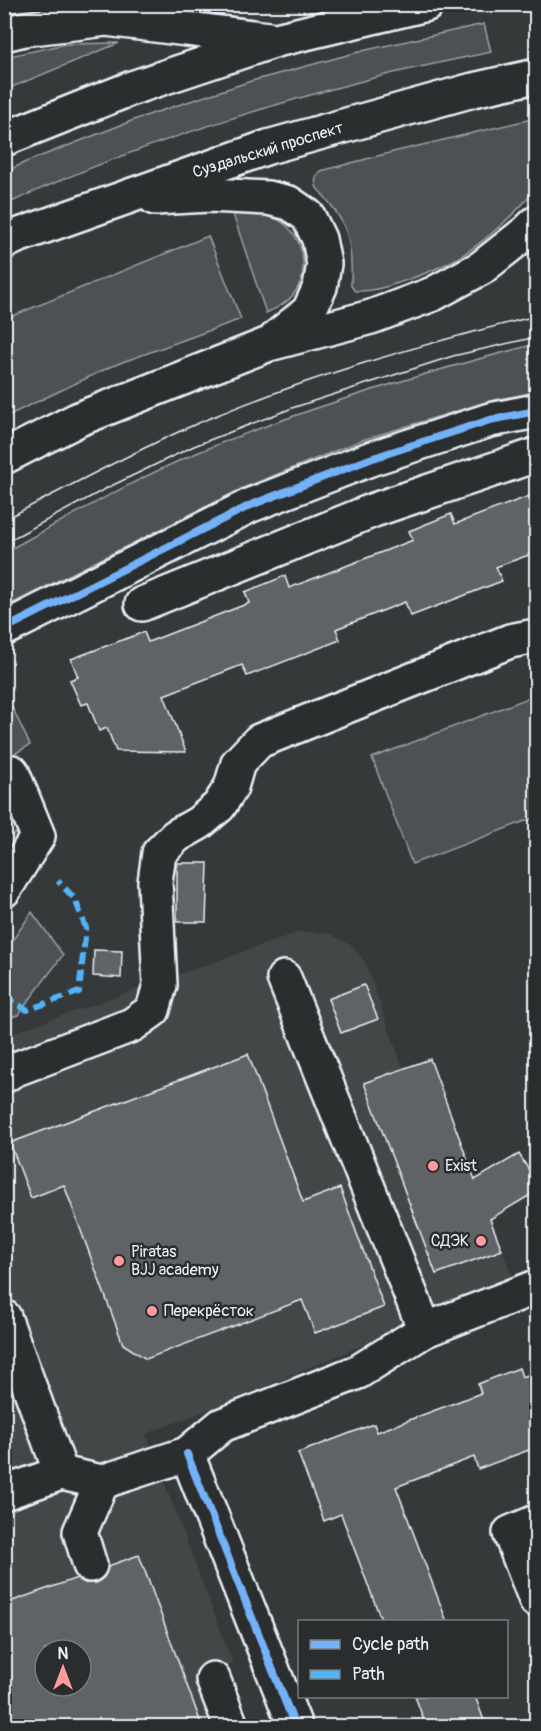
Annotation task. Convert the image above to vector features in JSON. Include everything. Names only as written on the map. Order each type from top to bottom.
[{"type":"main road","points":[[4,139],[132,88],[276,40],[427,4]]},
{"type":"main road","points":[[4,34],[24,28],[106,19],[276,40]]},
{"type":"main road","name":"Суздальский проспект","points":[[4,242],[268,147],[473,90],[537,76]]},
{"type":"main road","points":[[114,201],[209,195],[268,198],[289,203],[308,216],[319,238],[324,264],[320,287],[309,311],[269,344]]},
{"type":"main road","points":[[4,457],[79,419],[269,344],[371,316],[433,294],[481,268],[537,223]]},
{"type":"main road","points":[[4,629],[251,506],[370,459],[490,420],[537,411]]},
{"type":"main road","points":[[142,604],[374,510],[537,454]]},
{"type":"main road","points":[[4,1076],[13,1070],[132,1024],[153,1011],[160,985],[155,882],[159,853],[176,836],[199,823],[219,806],[231,787],[238,763],[259,741],[510,641],[537,636]]},
{"type":"main road","points":[[4,890],[38,836],[12,772]]},
{"type":"main road","points":[[284,978],[425,1330]]},
{"type":"main road","points":[[4,1493],[61,1473],[102,1482],[187,1454],[222,1425],[358,1372],[425,1330],[537,1287]]},
{"type":"main road","points":[[4,1317],[61,1473]]},
{"type":"main road","points":[[187,1454],[295,1726]]},
{"type":"main road","points":[[90,1565],[80,1532],[102,1482]]},
{"type":"main road","points":[[537,1522],[510,1533],[537,1600]]},
{"type":"main road","points":[[213,1679],[231,1726]]},
{"type":"shaded area","points":[[484,24],[491,52],[381,76],[228,119],[137,150],[48,185],[5,205],[5,172],[139,118],[248,82],[362,51]]},
{"type":"shaded area","points":[[119,43],[5,90],[5,57],[66,44]]},
{"type":"shaded area","points":[[536,118],[536,189],[511,215],[473,248],[441,267],[384,287],[355,291],[351,286],[351,256],[346,232],[336,211],[316,186],[317,175],[321,171]]},
{"type":"shaded area","points":[[253,212],[274,217],[288,228],[295,236],[302,255],[302,276],[299,286],[284,303],[266,313],[233,214]]},
{"type":"shaded area","points":[[208,236],[241,319],[112,366],[5,417],[5,319]]},
{"type":"shaded area","points":[[536,344],[536,392],[489,401],[362,440],[243,488],[5,607],[5,552],[149,475],[199,452],[323,406],[408,379]]},
{"type":"shaded area","points":[[536,695],[536,817],[412,864],[372,758]]},
{"type":"shaded area","points":[[12,707],[30,745],[5,759],[4,711]]},
{"type":"shaded area","points":[[16,833],[21,847],[5,874],[5,838]]},
{"type":"shaded area","points":[[32,912],[63,955],[18,1015],[5,1019],[5,951]]},
{"type":"shaded area","points":[[299,932],[329,933],[352,946],[365,962],[403,1068],[430,1059],[514,1281],[224,1404],[146,1434],[233,1663],[194,1679],[211,1726],[5,1726],[4,1036]]},
{"type":"building","points":[[537,493],[537,552],[496,567],[502,581],[411,616],[405,602],[336,629],[340,640],[247,676],[242,665],[164,695],[186,752],[116,751],[107,728],[99,731],[88,703],[81,705],[70,680],[78,677],[71,659],[144,632],[148,642],[249,603],[245,592],[285,576],[289,588],[413,540],[409,531],[451,514],[455,524]]},
{"type":"building","points":[[177,863],[208,863],[206,922],[177,922]]},
{"type":"building","points":[[94,950],[122,951],[121,978],[93,976]]},
{"type":"building","points":[[364,985],[378,1019],[341,1033],[328,999]]},
{"type":"building","points":[[248,1054],[303,1202],[340,1188],[384,1307],[315,1333],[302,1300],[146,1359],[123,1344],[64,1185],[31,1198],[10,1143]]},
{"type":"building","name":"Exist","points":[[430,1059],[475,1180],[519,1154],[537,1183],[537,1191],[490,1219],[502,1250],[436,1274],[364,1083]]},
{"type":"building","points":[[519,1368],[522,1377],[537,1372],[537,1447],[478,1469],[474,1457],[396,1487],[446,1620],[381,1620],[341,1514],[324,1521],[298,1453],[374,1424],[377,1432],[481,1393],[478,1384]]},
{"type":"building","points":[[139,1555],[202,1726],[4,1726],[4,1604],[77,1578],[85,1583],[96,1583],[104,1577],[108,1566]]},
{"type":"building","points":[[416,1698],[476,1698],[486,1726],[426,1726]]},
{"type":"tram line","points":[[4,520],[141,450],[229,410],[359,364],[536,316]]},
{"type":"tram line","points":[[4,543],[109,487],[194,446],[295,407],[453,356],[536,337]]},
{"type":"marked path","points":[[4,996],[27,1010],[79,992],[86,928],[75,899],[58,881]]},
{"type":"cycle path","points":[[4,629],[251,505],[370,459],[490,420],[536,411]]},
{"type":"cycle path","points":[[187,1454],[295,1726]]},
{"type":"place","name":"Exist","points":[[433,1166]]},
{"type":"place","name":"СДЭК","points":[[481,1241]]},
{"type":"place","name":"Piratas BJJ academy","points":[[119,1261]]},
{"type":"place","name":"Перекрёсток","points":[[152,1311]]}]
